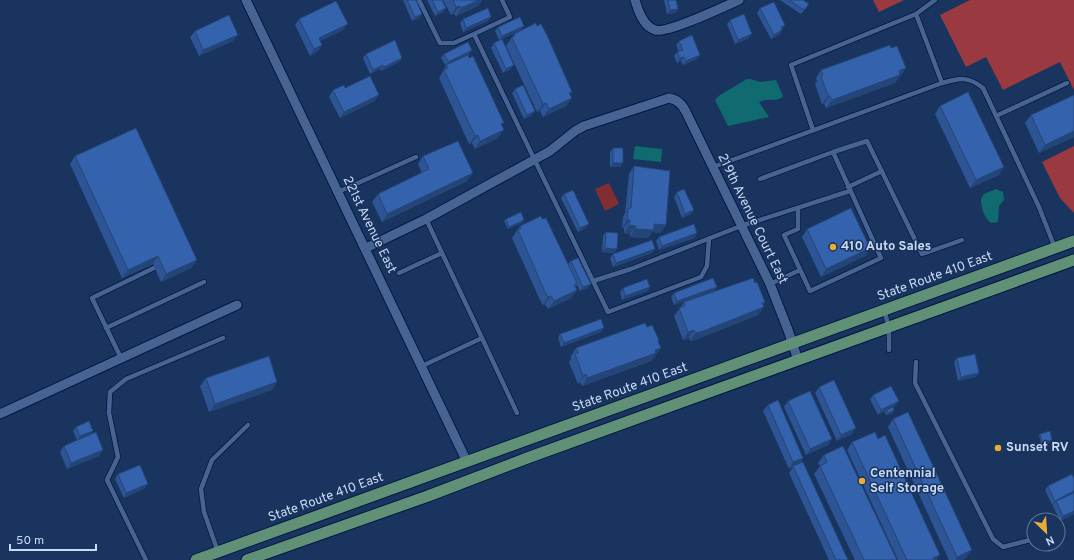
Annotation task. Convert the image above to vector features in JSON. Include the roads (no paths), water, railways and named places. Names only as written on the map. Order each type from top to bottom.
[{"type":"main road","name":"State Route 410 East","points":[[196,560],[1074,241]]},
{"type":"main road","points":[[247,560],[428,496],[530,457],[1074,260]]},
{"type":"street","name":"221st Avenue East","points":[[246,0],[366,248],[467,462]]},
{"type":"street","points":[[634,0],[648,26],[655,30],[663,30],[739,0]]},
{"type":"street","name":"219th Avenue Court East","points":[[534,159],[550,151],[575,131],[591,123],[669,98],[676,100],[682,105],[770,284],[798,360]]},
{"type":"street","points":[[366,248],[426,219],[534,159]]},
{"type":"street","points":[[0,414],[237,305]]},
{"type":"lane","points":[[419,0],[440,43],[454,43],[510,17],[502,0]]},
{"type":"lane","points":[[813,130],[791,65],[916,14],[935,0]]},
{"type":"lane","points":[[916,14],[942,83]]},
{"type":"lane","points":[[474,34],[608,312],[701,277],[707,266],[709,239]]},
{"type":"lane","points":[[713,167],[942,83],[957,79],[973,80],[983,88],[1039,207],[1055,248]]},
{"type":"lane","points":[[996,116],[1067,83]]},
{"type":"lane","points":[[760,179],[867,141],[922,254],[962,240]]},
{"type":"lane","points":[[798,208],[798,229],[784,235],[810,291],[882,258],[833,152]]},
{"type":"lane","points":[[338,192],[416,157]]},
{"type":"lane","points":[[592,281],[631,269],[741,226],[798,208],[849,189],[882,171]]},
{"type":"lane","points":[[426,219],[517,413]]},
{"type":"lane","points":[[399,273],[442,253]]},
{"type":"lane","points":[[121,358],[92,298],[154,268]]},
{"type":"lane","points":[[770,284],[800,270]]},
{"type":"lane","points":[[106,328],[204,282]]},
{"type":"lane","points":[[884,310],[889,327],[889,350]]},
{"type":"lane","points":[[146,560],[107,480],[118,457],[109,413],[110,392],[126,379],[223,338]]},
{"type":"lane","points":[[422,366],[482,338]]},
{"type":"lane","points":[[916,362],[915,383],[993,539],[1003,547],[1026,541]]},
{"type":"lane","points":[[218,552],[204,512],[201,489],[212,460],[248,425]]},
{"type":"place","name":"410 Auto Sales","points":[[833,247]]},
{"type":"place","name":"Sunset RV","points":[[998,448]]},
{"type":"place","name":"Centennial Self Storage","points":[[862,481]]}]
